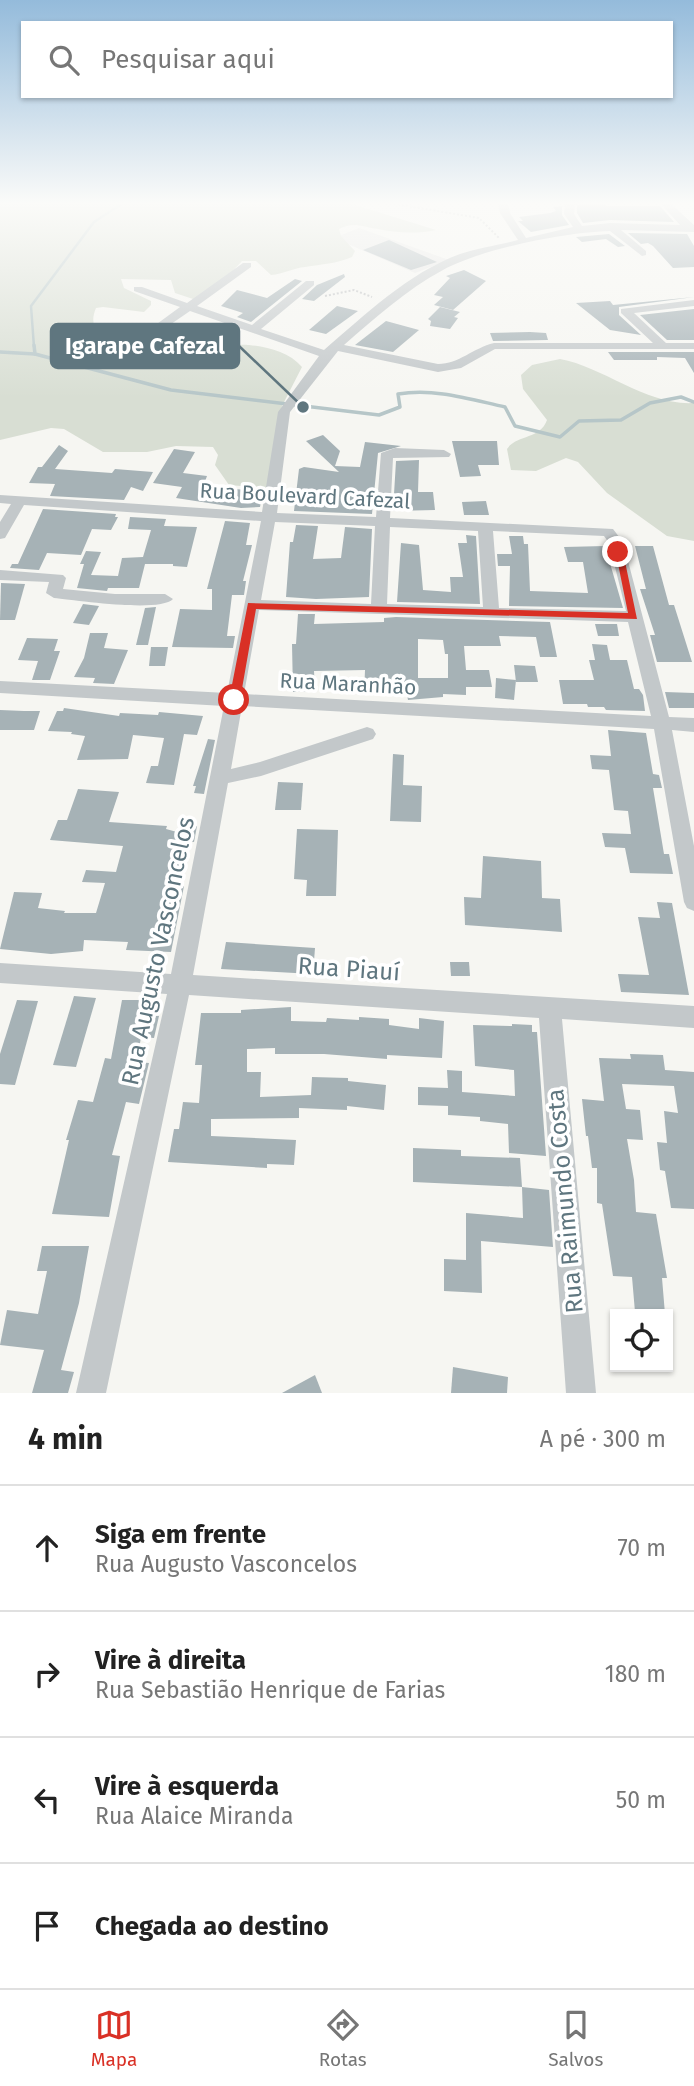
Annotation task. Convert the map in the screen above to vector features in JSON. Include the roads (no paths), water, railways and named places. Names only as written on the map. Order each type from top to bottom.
[{"type":"street","points":[[154,331],[243,268]]},
{"type":"street","points":[[331,351],[385,303],[438,268]]},
{"type":"street","points":[[254,329],[310,283]]},
{"type":"street","points":[[138,289],[254,329],[331,351],[438,368],[458,368],[482,348],[494,346],[694,346]]},
{"type":"street","points":[[662,345],[626,310],[694,303]]},
{"type":"street","name":"Rua Augusto Vasconcelos","points":[[91,1393],[180,985],[270,517],[284,412],[299,389],[331,351]]},
{"type":"street","points":[[379,610],[385,465],[388,453],[444,454]]},
{"type":"street","name":"Rua Boulevard Cafezal","points":[[0,499],[270,517],[608,532],[616,542],[634,617]]},
{"type":"street","points":[[0,535],[20,500]]},
{"type":"street","points":[[485,525],[491,612]]},
{"type":"street","points":[[0,575],[58,578],[54,593],[115,600],[165,599]]},
{"type":"street","points":[[251,605],[634,617],[662,724],[694,902]]},
{"type":"street","name":"Rua Maranhão","points":[[0,687],[694,725]]},
{"type":"street","points":[[220,778],[261,769],[367,734]]},
{"type":"street","name":"Rua Piauí","points":[[0,973],[694,1017]]},
{"type":"street","name":"Rua Raimundo Costa","points":[[550,1009],[581,1393]]},
{"type":"waterway","points":[[34,347],[31,306],[59,268]]},
{"type":"waterway","points":[[34,345],[35,354]]},
{"type":"waterway","points":[[0,352],[35,354]]},
{"type":"waterway","points":[[35,354],[171,390],[379,415],[400,407],[398,394],[425,392],[452,395],[505,407],[515,426],[560,437],[579,421],[621,420],[650,403],[681,397],[694,402]]},
{"type":"place","name":"Igarape Cafezal","points":[[303,407]]}]
